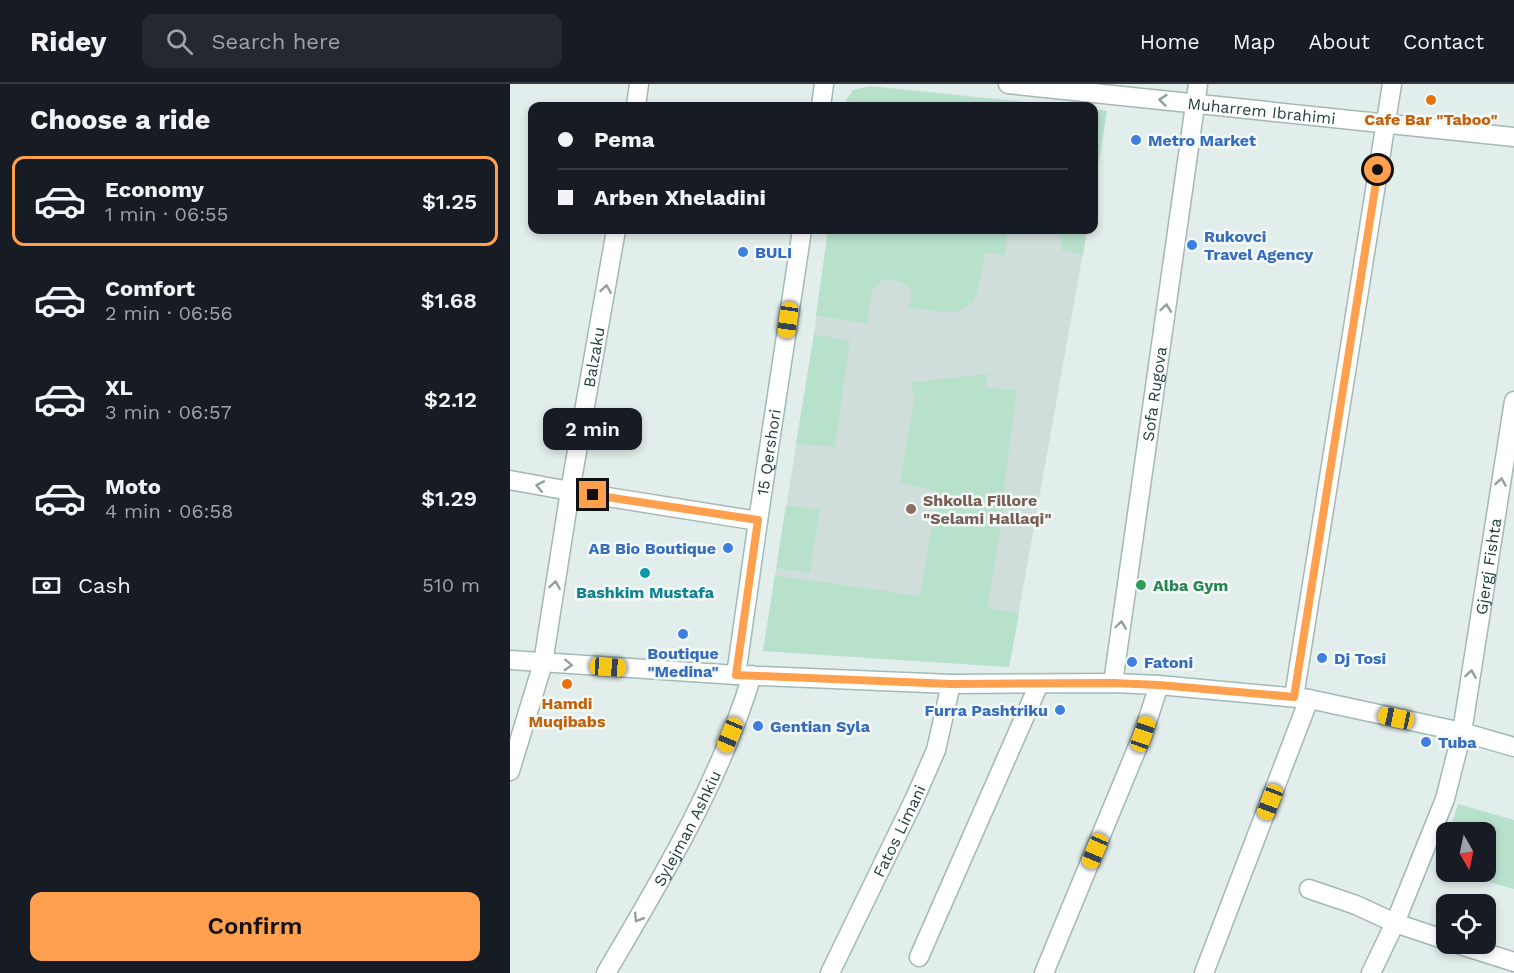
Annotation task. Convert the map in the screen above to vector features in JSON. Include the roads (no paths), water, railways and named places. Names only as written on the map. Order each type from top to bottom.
[{"type":"street","points":[[637,102],[639,84]]},
{"type":"street","points":[[822,102],[824,84]]},
{"type":"street","name":"Muharrem Ibrahimi","points":[[1016,84],[1514,137]]},
{"type":"street","name":"Sofa Rugova","points":[[1113,683],[1198,84]]},
{"type":"street","points":[[1204,973],[1301,698],[1392,84]]},
{"type":"street","name":"Balzaku","points":[[510,771],[543,663],[570,491],[615,234]]},
{"type":"street","name":"15 Qershori","points":[[744,675],[758,520],[801,234]]},
{"type":"street","name":"Gjergj Fishta","points":[[1371,973],[1395,923],[1445,799],[1462,732],[1514,401]]},
{"type":"street","points":[[510,480],[758,520]]},
{"type":"street","points":[[510,660],[744,675],[951,684],[1159,685],[1301,698],[1462,732],[1514,747]]},
{"type":"street","name":"Sylejman Ashkiu","points":[[606,973],[686,833],[718,764],[743,703],[744,675]]},
{"type":"street","name":"Fatos Limani","points":[[830,973],[936,750],[951,684]]},
{"type":"street","points":[[919,957],[1039,684]]},
{"type":"street","points":[[1044,973],[1139,745],[1159,685]]},
{"type":"street","points":[[1309,889],[1436,937]]},
{"type":"street","points":[[1489,954],[1514,962]]},
{"type":"place","name":"Cafe Bar \"Taboo\"","points":[[1431,100]]},
{"type":"place","name":"Metro Market","points":[[1136,140]]},
{"type":"place","name":"Rukovci Travel Agency","points":[[1192,245]]},
{"type":"place","name":"BULI","points":[[743,252]]},
{"type":"place","name":"Shkolla Fillore \"Selami Hallaqi\"","points":[[911,509]]},
{"type":"place","name":"AB Bio Boutique","points":[[728,548]]},
{"type":"place","name":"Bashkim Mustafa","points":[[645,573]]},
{"type":"place","name":"Alba Gym","points":[[1141,585]]},
{"type":"place","name":"Boutique \"Medina\"","points":[[683,634]]},
{"type":"place","name":"Dj Tosi","points":[[1322,658]]},
{"type":"place","name":"Fatoni","points":[[1132,662]]},
{"type":"place","name":"Hamdi Muqibabs","points":[[567,684]]},
{"type":"place","name":"Furra Pashtriku","points":[[1060,710]]},
{"type":"place","name":"Gentian Syla","points":[[758,726]]},
{"type":"place","name":"Tuba","points":[[1426,742]]}]
